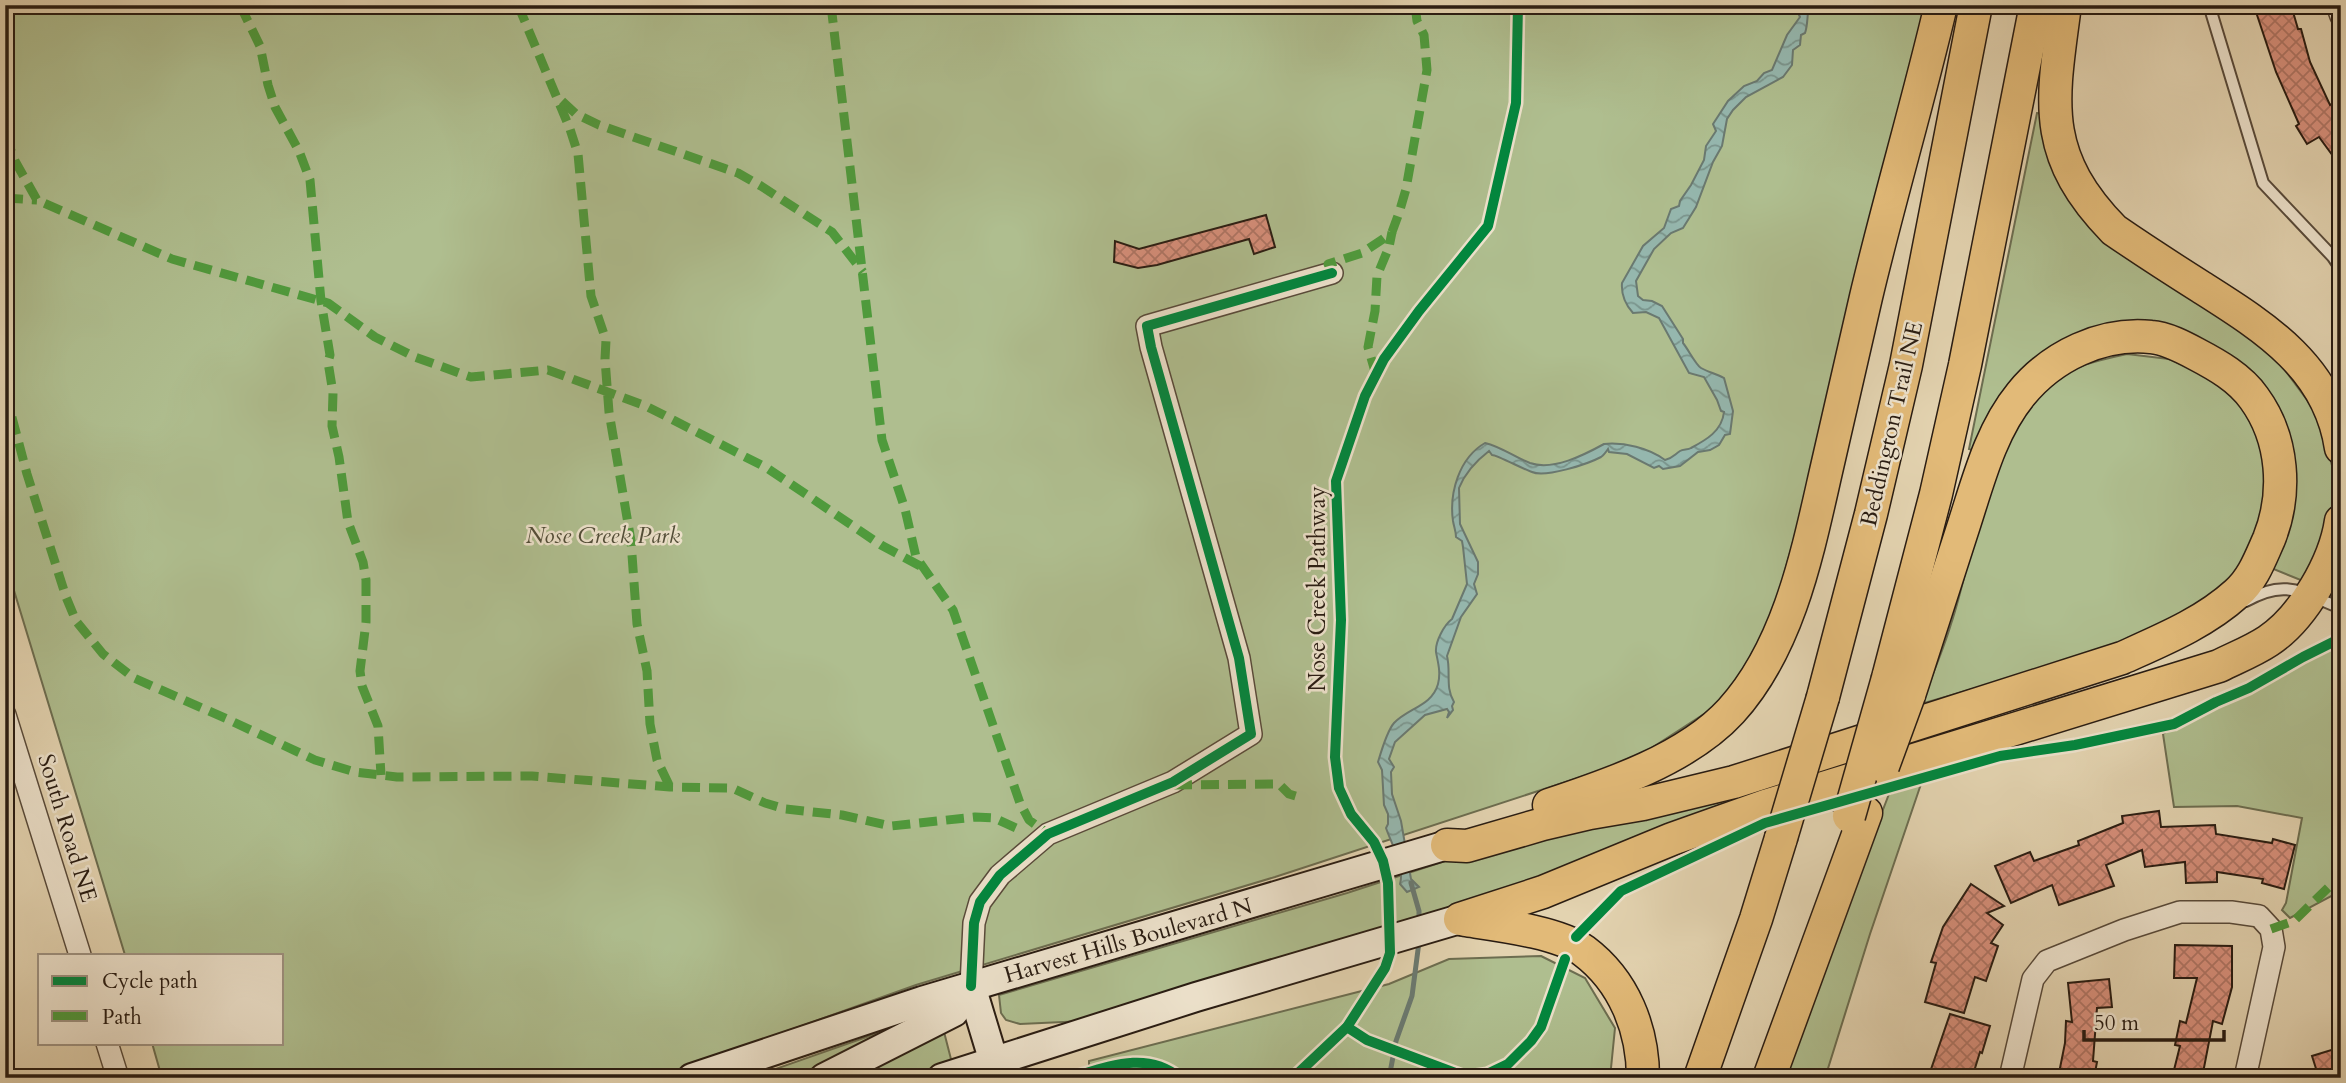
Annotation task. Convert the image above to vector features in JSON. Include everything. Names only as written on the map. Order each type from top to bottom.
[{"type":"main road","points":[[1447,845],[1457,834],[1619,780],[1686,746],[1713,728],[1731,710],[1764,664],[1790,606],[1814,525],[1867,294],[1941,5]]},
{"type":"main road","name":"Beddington Trail NE","points":[[1700,1078],[1756,919],[1781,838],[1823,697],[1868,526],[1906,365],[1976,5]]},
{"type":"main road","points":[[1898,686],[2036,5]]},
{"type":"main road","points":[[2065,5],[2054,83],[2054,113],[2067,165],[2080,190],[2115,230],[2253,320],[2292,352],[2314,379],[2330,407],[2341,448]]},
{"type":"main road","points":[[1447,845],[1467,846],[1542,824],[1654,802],[1734,782],[2122,658],[2181,631],[2214,612],[2239,592],[2254,573],[2275,523],[2280,494],[2280,467],[2276,444],[2265,416],[2254,397],[2215,363],[2154,337],[2104,339],[2057,361],[2035,378],[2000,424],[1898,686],[1857,815],[1768,1078]]},
{"type":"main road","points":[[942,1078],[1196,997],[1460,919],[1543,892],[1672,839],[1754,810],[2219,666],[2267,642],[2287,626],[2330,603],[2330,559],[2341,521]]},
{"type":"main road","name":"Harvest Hills Boulevard N","points":[[692,1078],[971,986],[1447,845]]},
{"type":"main road","points":[[1460,919],[1544,934],[1583,950],[1610,978],[1626,1000],[1638,1026],[1643,1078]]},
{"type":"main road","points":[[971,986],[994,1062]]},
{"type":"main road","points":[[824,1078],[954,1012],[971,986]]},
{"type":"street","points":[[2337,5],[2341,16]]},
{"type":"street","points":[[971,986],[974,923],[981,902],[1000,874],[1048,834],[1173,782],[1251,734],[1239,658],[1154,360],[1147,326],[1332,273]]},
{"type":"street","name":"South Road NE","points":[[5,715],[80,954]]},
{"type":"street","points":[[2010,1078],[2033,979],[2047,961],[2124,930],[2180,912],[2231,912],[2259,916],[2271,929],[2274,947],[2245,1078]]},
{"type":"street","points":[[107,1044],[118,1078]]},
{"type":"lane","points":[[2209,5],[2263,183],[2333,257],[2341,269]]},
{"type":"lane","points":[[2214,612],[2238,606],[2262,592],[2276,589],[2289,588],[2330,603]]},
{"type":"green space","name":"Nose Creek Park","points":[[5,5],[1928,5],[1800,517],[1769,628],[1721,703],[1633,760],[1275,877],[916,985],[656,1078],[162,1078],[152,1044],[284,1044],[284,954],[125,954],[5,561]]},
{"type":"green space","points":[[2037,113],[2045,114],[2051,152],[2260,341],[2319,416],[2335,477],[2331,530],[2308,583],[2271,568],[2291,518],[2234,363],[2104,331],[1976,451],[1969,449]]},
{"type":"green space","points":[[2127,354],[2169,359],[2208,376],[2240,404],[2261,441],[2270,487],[2242,575],[2207,606],[2127,644],[1921,704],[1951,624],[1985,497],[2009,435],[2026,408],[2057,378],[2086,365]]},
{"type":"green space","points":[[2341,645],[2341,891],[2290,918],[2282,910],[2286,903],[2302,818],[2237,806],[2174,807],[2163,734],[2211,703]]},
{"type":"green space","points":[[1756,784],[1760,797],[1529,888],[1085,1021],[1020,1024],[1006,1020],[1001,1013],[999,995],[1347,893],[1491,846]]},
{"type":"green space","points":[[1921,784],[1825,1078],[1780,1078],[1889,794]]},
{"type":"green space","points":[[1541,956],[1585,978],[1615,1028],[1610,1078],[1089,1078],[1089,1061],[1389,984],[1449,959]]},
{"type":"green space","points":[[895,1027],[897,1033],[808,1078],[750,1078]]},
{"type":"green space","points":[[943,1028],[952,1063],[904,1078],[852,1078]]},
{"type":"water","points":[[1802,5],[1809,5],[1807,27],[1801,35],[1800,45],[1793,50],[1792,65],[1783,77],[1746,97],[1733,110],[1727,119],[1722,146],[1696,207],[1683,228],[1671,233],[1654,249],[1636,281],[1638,296],[1662,306],[1699,366],[1724,378],[1733,411],[1730,434],[1725,435],[1719,445],[1698,452],[1680,466],[1663,469],[1659,466],[1654,468],[1627,454],[1609,452],[1608,449],[1601,457],[1587,463],[1556,472],[1538,473],[1492,455],[1489,451],[1471,468],[1459,488],[1460,524],[1478,562],[1478,574],[1474,584],[1477,594],[1461,617],[1447,656],[1453,710],[1447,718],[1447,709],[1425,715],[1395,742],[1389,759],[1394,767],[1391,772],[1392,794],[1401,821],[1411,879],[1419,887],[1407,892],[1400,884],[1401,870],[1386,828],[1388,814],[1384,805],[1382,770],[1378,762],[1394,723],[1425,702],[1435,691],[1439,675],[1437,643],[1443,629],[1452,619],[1467,584],[1462,541],[1456,537],[1452,510],[1462,467],[1485,443],[1539,465],[1568,461],[1604,444],[1644,449],[1665,460],[1681,450],[1690,449],[1717,430],[1724,412],[1721,411],[1704,377],[1689,373],[1659,318],[1646,312],[1633,313],[1624,299],[1622,283],[1643,246],[1664,228],[1671,209],[1679,206],[1704,160],[1706,146],[1716,131],[1713,124],[1728,101],[1744,86],[1757,81],[1764,73],[1772,70],[1787,35],[1800,17],[1797,11]]},
{"type":"building","points":[[2267,5],[2291,5],[2310,62],[2330,105],[2332,104],[2341,118],[2341,167],[2319,137],[2307,144],[2296,126],[2299,124],[2276,72],[2255,9]]},
{"type":"building","points":[[1266,215],[1275,247],[1254,254],[1249,239],[1157,265],[1138,268],[1114,262],[1115,241],[1139,249]]},
{"type":"building","points":[[2159,811],[2161,827],[2215,825],[2216,834],[2272,843],[2273,839],[2295,845],[2284,889],[2262,883],[2263,879],[2217,872],[2217,882],[2186,883],[2185,862],[2145,867],[2142,850],[2106,865],[2114,886],[2059,905],[2052,885],[2011,903],[1995,866],[2030,852],[2034,861],[2079,845],[2078,841],[2123,823],[2122,816]]},
{"type":"building","points":[[1971,884],[2004,906],[1987,913],[2003,925],[1991,943],[1998,946],[1986,981],[1975,977],[1964,1013],[1925,1002],[1936,963],[1931,962],[1943,927]]},
{"type":"building","points":[[2175,945],[2232,946],[2232,987],[2222,1024],[2213,1021],[2202,1078],[2172,1078],[2180,1046],[2175,1045],[2180,1021],[2186,1023],[2197,978],[2174,978]]},
{"type":"building","points":[[2109,979],[2112,1007],[2097,1008],[2093,1061],[2097,1062],[2094,1078],[2058,1078],[2066,1021],[2072,1022],[2068,983]]},
{"type":"building","points":[[1950,1014],[1990,1026],[1982,1053],[1980,1052],[1972,1078],[1928,1078]]},
{"type":"building","points":[[2341,1047],[2341,1078],[2319,1078],[2312,1056]]},
{"type":"waterway","points":[[1411,883],[1419,921]]},
{"type":"waterway","points":[[1389,1078],[1396,1041],[1412,996],[1419,942]]},
{"type":"marked path","points":[[240,5],[260,46],[275,107],[299,151],[310,180],[321,301],[330,355],[328,362],[333,393],[332,426],[348,522],[363,562],[366,580],[366,622],[360,671],[362,686],[378,726],[381,775]]},
{"type":"marked path","points":[[518,5],[578,154],[591,296],[606,340],[609,412],[631,541],[637,624],[647,671],[650,724],[657,760],[670,787]]},
{"type":"marked path","points":[[831,5],[882,440],[905,509],[916,557],[953,610],[1020,803],[1029,820],[1048,834]]},
{"type":"marked path","points":[[1332,273],[1328,264],[1362,253],[1392,232],[1399,213],[1406,189],[1427,70],[1424,35],[1417,21],[1415,5]]},
{"type":"marked path","points":[[562,101],[576,114],[599,125],[738,173],[761,186],[832,232],[863,272]]},
{"type":"marked path","points":[[5,135],[15,161],[37,200],[172,259],[328,303],[375,337],[415,357],[465,375],[471,377],[548,370],[646,406],[767,468],[881,545],[922,567]]},
{"type":"marked path","points":[[5,198],[37,200]]},
{"type":"marked path","points":[[1376,375],[1368,347],[1375,311],[1377,276],[1392,232]]},
{"type":"marked path","points":[[5,391],[27,474],[66,597],[76,621],[103,654],[134,678],[315,760],[355,772],[397,777],[532,776],[670,787],[732,788],[785,809],[842,815],[891,826],[975,817],[994,818],[1016,828]]},
{"type":"marked path","points":[[1174,785],[1279,784],[1289,794],[1299,797]]},
{"type":"marked path","points":[[2271,929],[2294,921],[2341,875]]},
{"type":"cycle path","name":"Nose Creek Pathway","points":[[1293,1078],[1347,1027],[1385,968],[1390,953],[1388,883],[1383,861],[1374,842],[1351,814],[1339,788],[1335,757],[1341,620],[1336,481],[1365,396],[1384,359],[1488,226],[1516,103],[1518,5]]},
{"type":"cycle path","points":[[971,986],[974,923],[980,902],[1000,875],[1048,834],[1173,782],[1251,734],[1239,658],[1147,326],[1332,273]]},
{"type":"cycle path","points":[[1576,937],[1621,891],[1765,823],[2000,756],[2075,745],[2174,724],[2249,688],[2341,638]]},
{"type":"cycle path","points":[[1347,1027],[1367,1040],[1466,1077],[1487,1074],[1508,1064],[1541,1027],[1565,959]]},
{"type":"cycle path","points":[[1070,1078],[1126,1063],[1154,1065],[1180,1078]]}]
